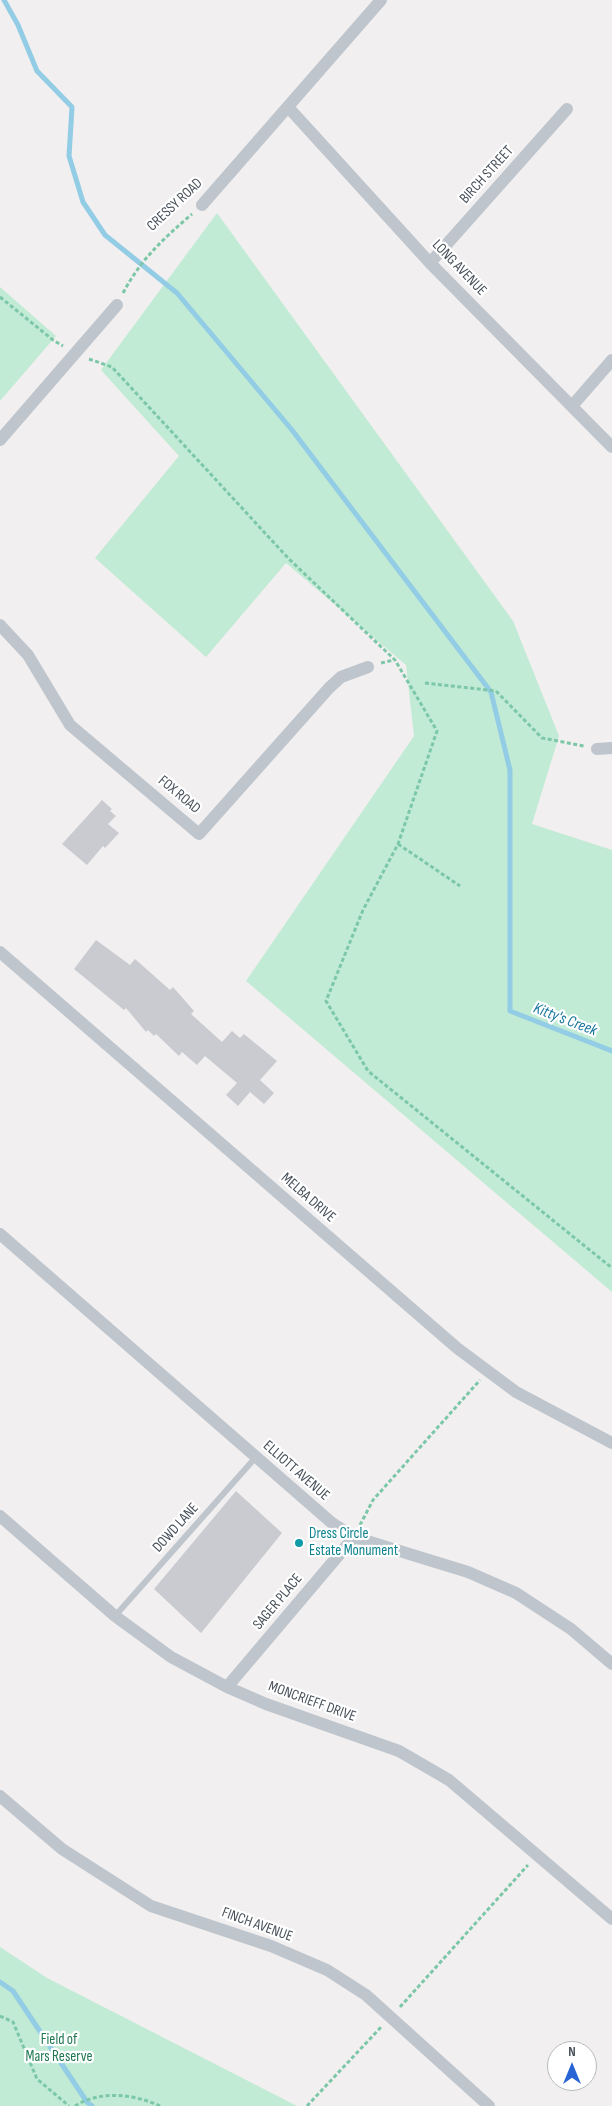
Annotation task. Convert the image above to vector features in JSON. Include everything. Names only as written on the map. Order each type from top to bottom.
[{"type":"street","name":"CRESSY ROAD","points":[[202,205],[381,0]]},
{"type":"street","name":"LONG AVENUE","points":[[288,107],[430,263],[612,447]]},
{"type":"street","name":"BIRCH STREET","points":[[430,263],[568,108]]},
{"type":"street","points":[[0,440],[117,305]]},
{"type":"street","points":[[572,406],[612,360]]},
{"type":"street","name":"FOX ROAD","points":[[0,625],[28,655],[70,725],[199,834],[329,688],[341,677],[368,667]]},
{"type":"street","points":[[597,749],[612,748]]},
{"type":"street","name":"MELBA DRIVE","points":[[0,952],[457,1348],[516,1392],[612,1443]]},
{"type":"street","name":"ELLIOTT AVENUE","points":[[0,1234],[332,1523],[354,1537],[468,1572],[516,1594],[571,1629],[612,1664]]},
{"type":"street","name":"MONCRIEFF DRIVE","points":[[0,1516],[115,1616],[171,1657],[227,1687],[266,1704],[399,1751],[448,1780],[612,1919]]},
{"type":"street","name":"SAGER PLACE","points":[[227,1687],[354,1537]]},
{"type":"street","name":"FINCH AVENUE","points":[[0,1796],[62,1849],[151,1906],[272,1946],[327,1970],[366,1995],[490,2106]]},
{"type":"lane","name":"DOWD LANE","points":[[115,1616],[256,1457]]},
{"type":"path","name":"CRESSY ROAD","points":[[117,305],[132,276],[158,243],[202,205]]},
{"type":"path","points":[[0,297],[53,340],[75,354],[112,367],[288,558],[395,660],[437,731],[398,844],[363,910],[326,1001],[368,1071],[612,1268]]},
{"type":"path","points":[[425,683],[496,692],[542,738],[597,749]]},
{"type":"path","points":[[398,844],[460,886]]},
{"type":"path","points":[[354,1537],[373,1500],[487,1372]]},
{"type":"path","points":[[307,2106],[391,2017],[537,1855]]},
{"type":"path","points":[[0,2016],[13,2022],[37,2079],[69,2106]]},
{"type":"path","points":[[75,2106],[85,2099],[104,2096],[144,2099],[160,2106]]},
{"type":"green space","points":[[217,213],[513,621],[559,736],[532,824],[612,850],[612,1292],[246,981],[414,736],[406,665],[286,563],[206,657],[95,558],[179,456],[101,370]]},
{"type":"green space","points":[[0,287],[56,336],[0,401]]},
{"type":"green space","name":"Field of Mars Reserve","points":[[0,1947],[47,1978],[297,2106],[0,2106]]},
{"type":"building","points":[[102,800],[112,809],[110,811],[116,816],[108,824],[119,833],[105,848],[103,846],[87,865],[62,844]]},
{"type":"building","points":[[96,940],[130,965],[135,959],[170,990],[173,987],[194,1011],[191,1014],[222,1042],[232,1031],[240,1038],[244,1034],[277,1061],[260,1080],[274,1093],[264,1104],[250,1092],[238,1106],[226,1095],[237,1083],[205,1056],[197,1065],[182,1052],[179,1056],[156,1034],[154,1036],[148,1030],[146,1032],[126,1008],[124,1010],[74,969]]},
{"type":"building","points":[[236,1491],[282,1533],[201,1633],[154,1589]]},
{"type":"waterway","name":"Kitty's Creek","points":[[4,0],[18,25],[37,71],[72,107],[69,156],[83,202],[105,235],[177,293],[292,430],[491,692],[510,770],[510,1011],[612,1051]]},
{"type":"waterway","points":[[0,1982],[13,1991],[87,2102],[92,2106]]},
{"type":"place","name":"Dress Circle Estate Monument","points":[[299,1543]]}]
